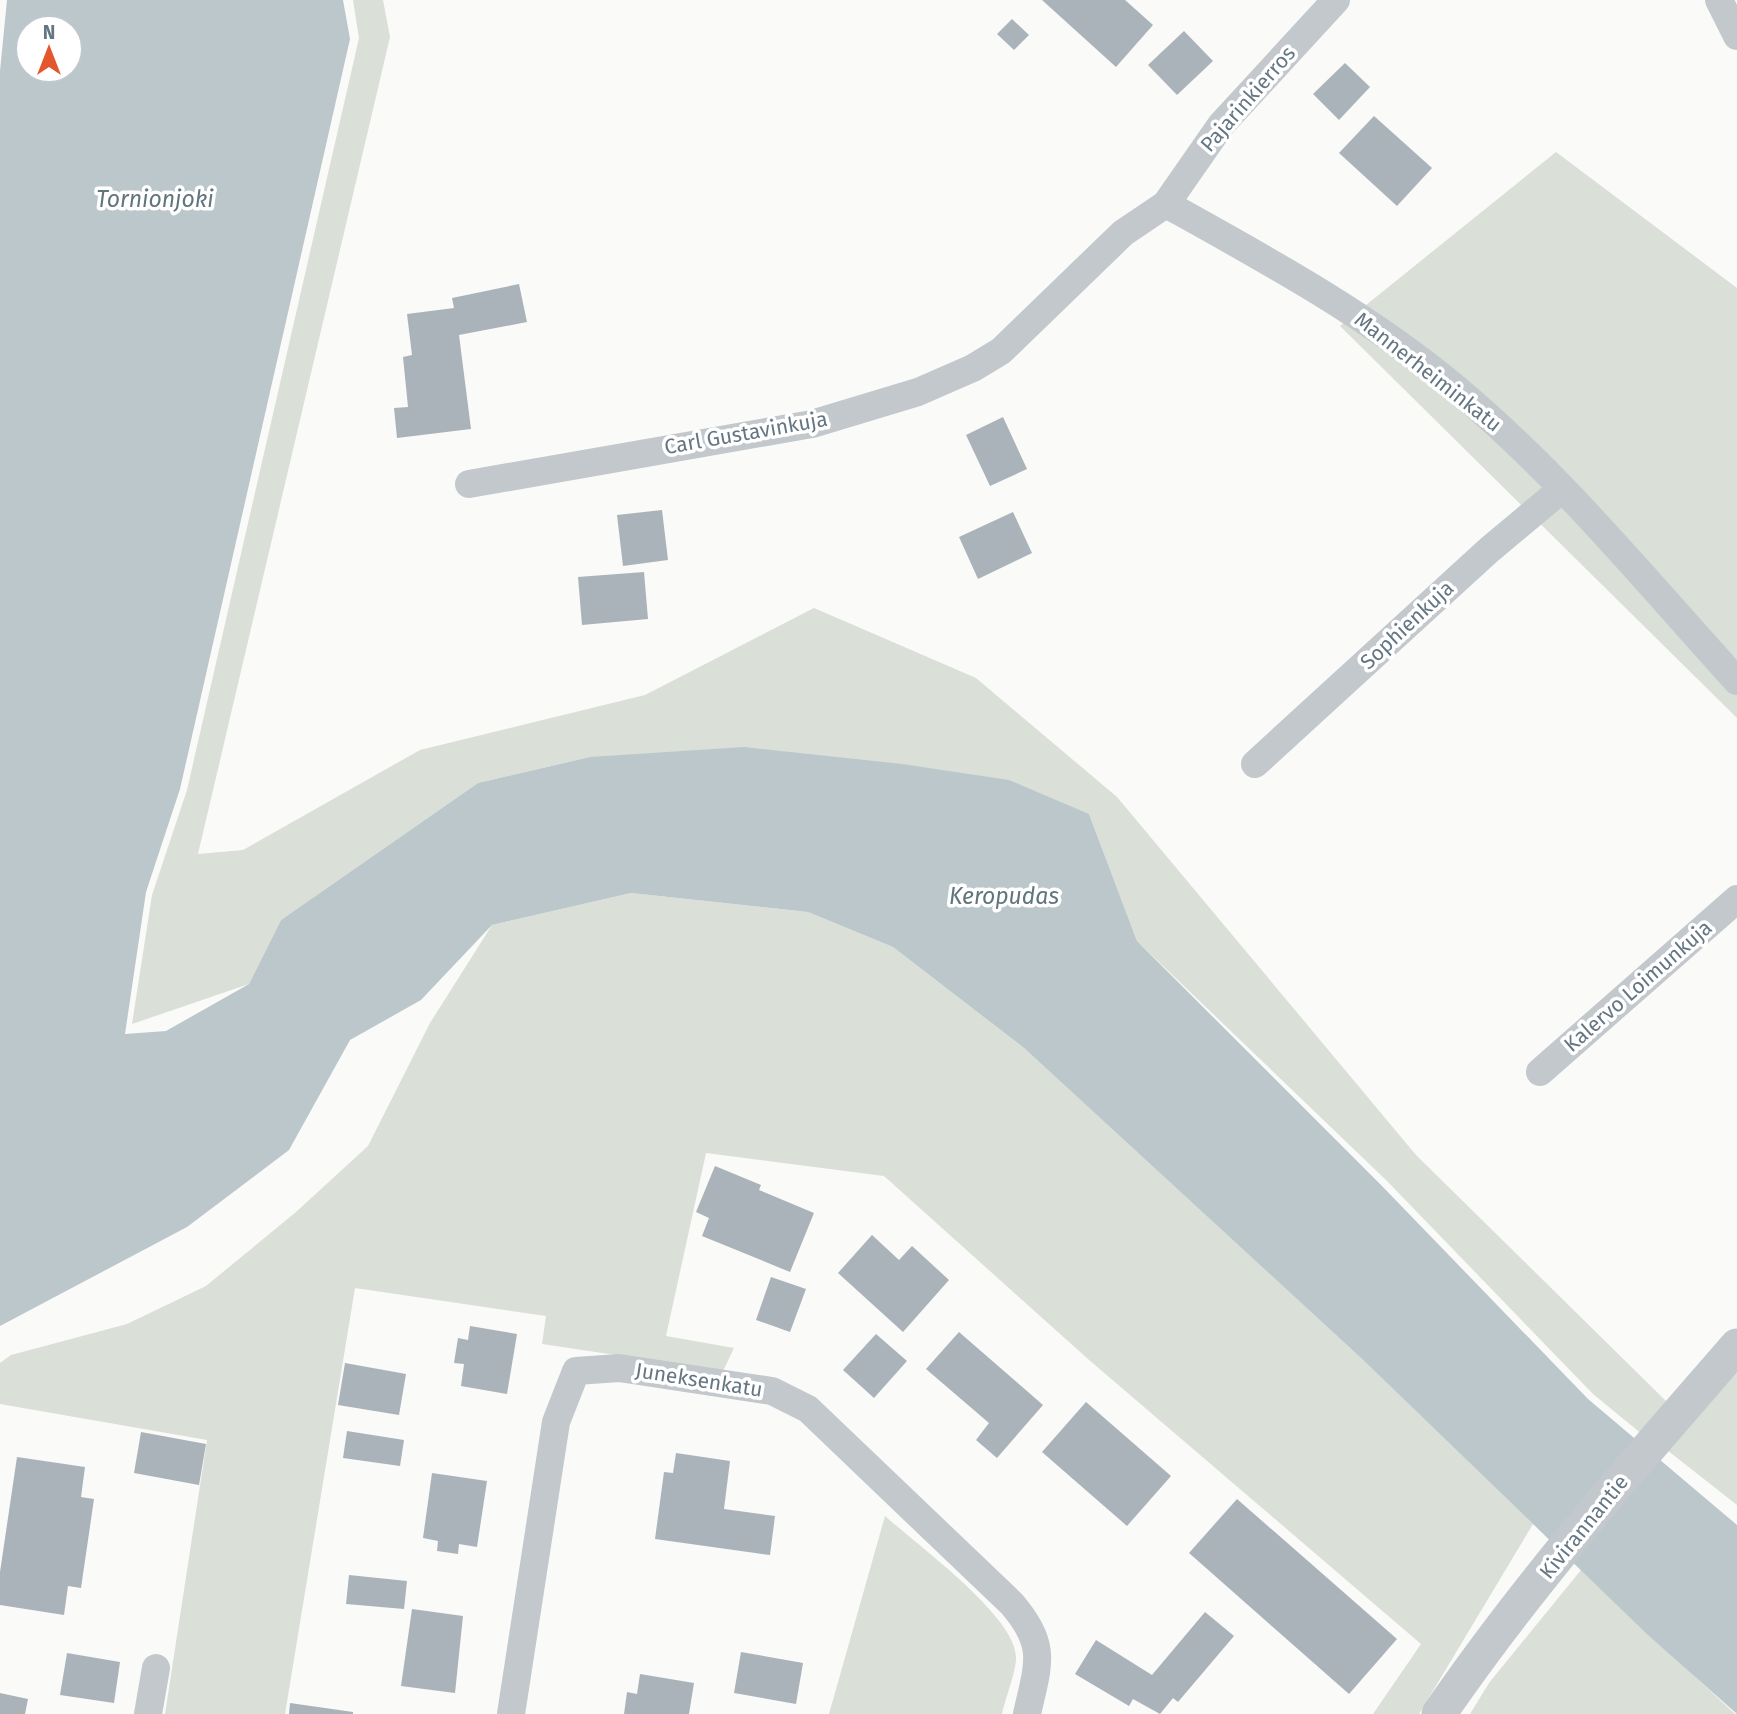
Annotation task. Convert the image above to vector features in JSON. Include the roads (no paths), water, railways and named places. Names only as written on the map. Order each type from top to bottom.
[{"type":"street","name":"Pajarinkierros","points":[[1167,204],[1220,125],[1336,0]]},
{"type":"street","points":[[1719,0],[1737,36]]},
{"type":"street","name":"Carl Gustavinkuja","points":[[469,484],[812,424],[918,392],[1001,351],[1123,233],[1167,204]]},
{"type":"street","name":"Mannerheiminkatu","points":[[1167,204],[1316,288],[1441,377],[1511,437],[1562,489],[1737,681]]},
{"type":"street","name":"Sophienkuja","points":[[1255,764],[1489,550],[1562,489]]},
{"type":"street","name":"Kalervo Loimunkuja","points":[[1540,1072],[1737,899]]},
{"type":"street","name":"Kivirannantie","points":[[1439,1714],[1468,1671],[1538,1583],[1737,1346]]},
{"type":"street","name":"Juneksenkatu","points":[[511,1714],[556,1422],[576,1371],[619,1368],[772,1391],[808,1409],[1030,1624],[1038,1661],[1027,1714]]},
{"type":"street","points":[[148,1714],[156,1668]]},
{"type":"water","points":[[7,0],[343,0],[350,39],[180,789],[146,892],[125,1034],[166,1031],[249,984],[281,920],[478,783],[590,757],[744,747],[902,764],[1009,780],[1089,814],[1137,941],[1381,1185],[1588,1399],[1737,1525],[1737,1714],[1648,1635],[1361,1358],[1024,1048],[893,947],[808,912],[631,893],[492,925],[421,1000],[350,1040],[289,1150],[187,1227],[0,1326],[0,71]]},
{"type":"water label","name":"Tornionjoki","points":[[155,199]]},
{"type":"water label","name":"Keropudas","points":[[1004,896]]}]
